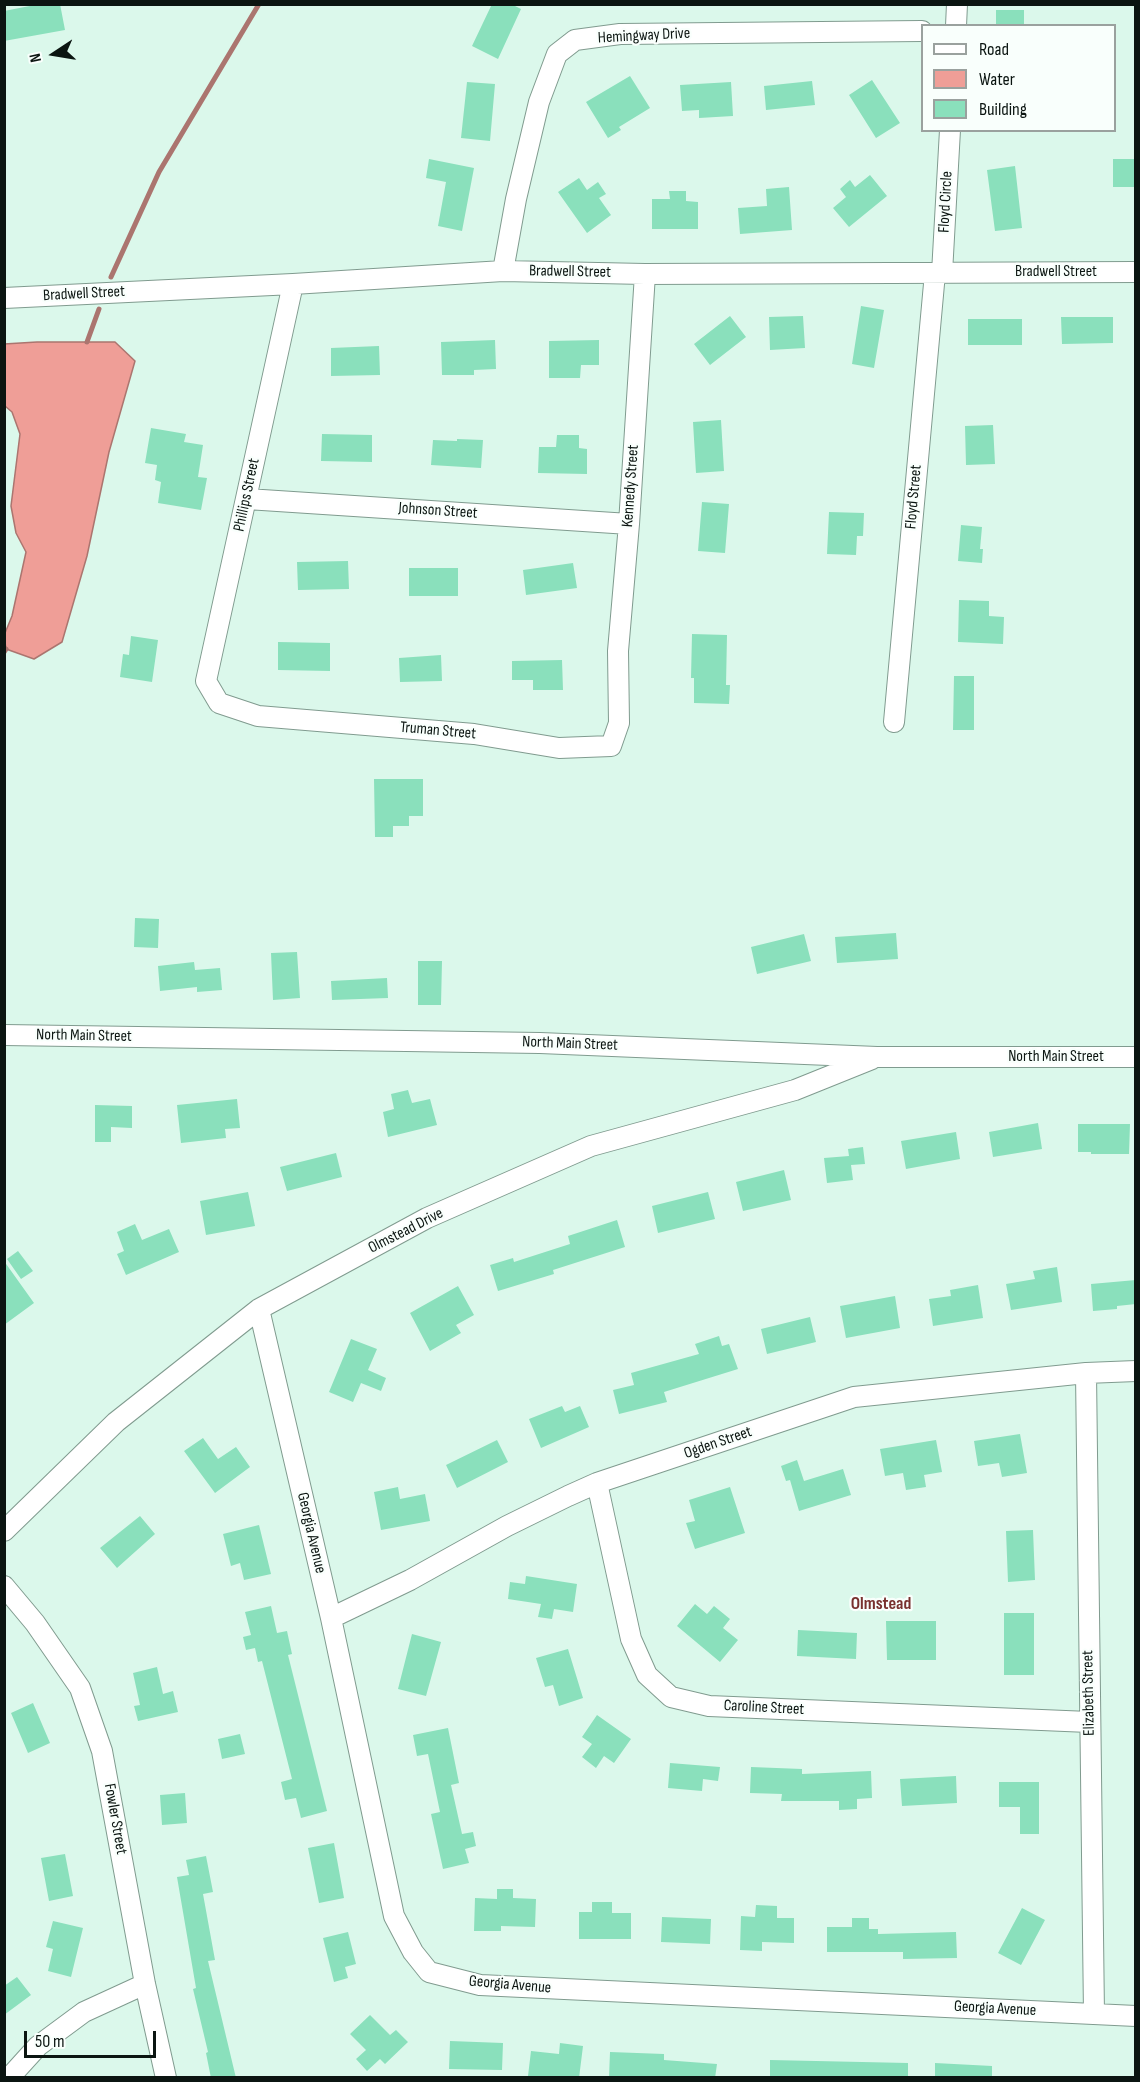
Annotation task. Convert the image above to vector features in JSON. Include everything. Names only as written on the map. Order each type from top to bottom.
[{"type":"street","points":[[956,24],[957,4]]},
{"type":"street","name":"Hemingway Drive","points":[[503,270],[516,199],[539,102],[557,54],[575,40],[620,34],[921,31]]},
{"type":"street","name":"Floyd Circle","points":[[938,273],[950,132]]},
{"type":"street","name":"Bradwell Street","points":[[4,298],[293,284],[503,270],[645,274],[1136,272]]},
{"type":"street","name":"Floyd Street","points":[[894,722],[938,273]]},
{"type":"street","name":"Kennedy Street","points":[[620,699],[618,651],[629,524],[645,274]]},
{"type":"street","name":"Phillips Street","points":[[219,704],[206,681],[293,284]]},
{"type":"street","name":"Johnson Street","points":[[247,499],[629,524]]},
{"type":"street","name":"Truman Street","points":[[219,704],[258,716],[474,734],[560,748],[611,746],[619,723],[620,699]]},
{"type":"street","name":"North Main Street","points":[[4,1035],[540,1043],[878,1057],[1136,1057]]},
{"type":"street","name":"Olmstead Drive","points":[[4,1531],[116,1422],[259,1309],[427,1218],[591,1146],[795,1090],[878,1057]]},
{"type":"street","name":"Georgia Avenue","points":[[259,1309],[331,1618],[394,1916],[413,1952],[429,1972],[480,1985],[1136,2016]]},
{"type":"street","name":"Ogden Street","points":[[331,1618],[410,1580],[507,1526],[597,1483],[854,1397],[1086,1373],[1136,1371]]},
{"type":"street","name":"Elizabeth Street","points":[[1086,1373],[1094,2014]]},
{"type":"street","name":"Caroline Street","points":[[597,1483],[631,1639],[647,1675],[671,1697],[709,1706],[1089,1722]]},
{"type":"street","name":"Fowler Street","points":[[4,1586],[35,1623],[80,1688],[102,1751],[145,1984],[166,2078]]},
{"type":"street","points":[[9,2078],[38,2046],[84,2012],[145,1984]]},
{"type":"water","points":[[115,342],[135,361],[109,452],[87,556],[62,642],[34,659],[6,649],[5,642],[5,633],[12,616],[26,552],[16,533],[11,506],[20,434],[12,412],[5,406],[4,344]]},
{"type":"building","points":[[40,4],[60,4],[65,30],[4,41],[4,11]]},
{"type":"building","points":[[492,4],[511,4],[521,9],[498,59],[472,46]]},
{"type":"building","points":[[996,10],[1024,10],[1024,24],[996,24]]},
{"type":"building","points":[[630,76],[650,108],[619,127],[621,130],[608,138],[586,102]]},
{"type":"building","points":[[872,80],[900,123],[876,138],[849,95]]},
{"type":"building","points":[[812,81],[815,105],[766,110],[764,86]]},
{"type":"building","points":[[467,82],[495,84],[490,141],[461,138]]},
{"type":"building","points":[[731,82],[733,116],[699,118],[699,110],[682,111],[680,85]]},
{"type":"building","points":[[429,159],[474,168],[462,231],[438,226],[446,182],[426,178]]},
{"type":"building","points":[[1113,159],[1136,159],[1136,187],[1113,187]]},
{"type":"building","points":[[1015,166],[1022,228],[995,231],[987,170]]},
{"type":"building","points":[[870,175],[887,196],[849,227],[833,208],[846,197],[840,189],[850,180],[855,187]]},
{"type":"building","points":[[579,178],[587,190],[598,182],[606,194],[599,198],[611,215],[587,233],[558,192]]},
{"type":"building","points":[[789,187],[792,230],[740,234],[738,208],[767,206],[766,189]]},
{"type":"building","points":[[669,191],[686,191],[686,201],[698,202],[698,229],[652,229],[652,199],[670,199]]},
{"type":"building","points":[[861,306],[884,310],[874,368],[852,364]]},
{"type":"building","points":[[730,316],[746,337],[710,365],[694,344]]},
{"type":"building","points":[[803,316],[805,348],[770,350],[769,317]]},
{"type":"building","points":[[1061,317],[1113,317],[1113,343],[1062,344]]},
{"type":"building","points":[[968,319],[1022,319],[1022,345],[968,345]]},
{"type":"building","points":[[495,340],[496,369],[474,370],[474,375],[442,375],[441,342]]},
{"type":"building","points":[[599,340],[599,365],[581,365],[580,378],[549,378],[549,341]]},
{"type":"building","points":[[379,346],[380,375],[331,376],[331,348]]},
{"type":"building","points":[[721,420],[724,471],[696,473],[693,422]]},
{"type":"building","points":[[993,425],[995,464],[966,465],[965,426]]},
{"type":"building","points":[[151,428],[186,434],[184,442],[203,445],[198,477],[207,478],[201,510],[158,503],[161,482],[155,480],[157,465],[145,463]]},
{"type":"building","points":[[322,434],[372,435],[372,462],[321,461]]},
{"type":"building","points":[[557,435],[579,435],[579,448],[587,449],[587,474],[538,473],[539,447],[556,447]]},
{"type":"building","points":[[457,439],[483,440],[481,468],[431,465],[433,440],[457,441]]},
{"type":"building","points":[[702,502],[729,504],[725,553],[698,551]]},
{"type":"building","points":[[829,512],[864,513],[863,536],[857,536],[856,555],[827,554]]},
{"type":"building","points":[[961,525],[982,527],[980,549],[983,549],[982,563],[958,561]]},
{"type":"building","points":[[348,561],[349,589],[298,590],[297,562]]},
{"type":"building","points":[[573,563],[577,588],[526,595],[523,570]]},
{"type":"building","points":[[409,568],[458,568],[458,596],[409,596]]},
{"type":"building","points":[[959,600],[989,601],[989,616],[1004,617],[1003,644],[958,642]]},
{"type":"building","points":[[692,634],[727,635],[726,685],[730,685],[729,704],[694,703],[694,678],[691,678]]},
{"type":"building","points":[[131,636],[158,640],[152,682],[120,677],[123,654],[129,655]]},
{"type":"building","points":[[278,642],[330,643],[330,671],[278,670]]},
{"type":"building","points":[[441,655],[442,681],[400,682],[399,658]]},
{"type":"building","points":[[562,660],[563,690],[533,690],[533,680],[512,680],[512,661]]},
{"type":"building","points":[[954,676],[974,676],[974,730],[953,730]]},
{"type":"building","points":[[374,779],[423,779],[423,816],[409,816],[409,826],[393,826],[393,837],[375,837]]},
{"type":"building","points":[[135,918],[159,919],[158,948],[134,947]]},
{"type":"building","points":[[896,933],[898,959],[837,963],[835,937]]},
{"type":"building","points":[[804,934],[811,961],[757,974],[751,947]]},
{"type":"building","points":[[297,952],[300,998],[273,1000],[271,953]]},
{"type":"building","points":[[418,961],[442,961],[441,1005],[418,1005]]},
{"type":"building","points":[[194,962],[195,970],[220,968],[222,990],[197,992],[197,987],[160,991],[158,966]]},
{"type":"building","points":[[387,978],[388,998],[332,1000],[331,981]]},
{"type":"building","points":[[408,1090],[412,1103],[430,1099],[437,1125],[388,1137],[383,1112],[394,1109],[391,1094]]},
{"type":"building","points":[[237,1099],[240,1128],[225,1129],[226,1138],[181,1143],[177,1105]]},
{"type":"building","points":[[95,1105],[132,1106],[132,1128],[111,1127],[111,1142],[95,1142]]},
{"type":"building","points":[[1038,1123],[1042,1149],[993,1157],[989,1132]]},
{"type":"building","points":[[1078,1124],[1130,1124],[1129,1154],[1078,1152]]},
{"type":"building","points":[[956,1132],[960,1159],[906,1169],[901,1141]]},
{"type":"building","points":[[863,1147],[865,1164],[851,1165],[853,1180],[827,1183],[824,1158],[849,1156],[848,1149]]},
{"type":"building","points":[[336,1153],[342,1177],[287,1191],[280,1167]]},
{"type":"building","points":[[784,1170],[791,1200],[743,1211],[736,1182]]},
{"type":"building","points":[[248,1192],[255,1226],[206,1235],[200,1201]]},
{"type":"building","points":[[708,1192],[715,1219],[658,1233],[652,1206]]},
{"type":"building","points":[[617,1220],[625,1247],[553,1270],[554,1274],[498,1291],[490,1265],[513,1258],[514,1262],[570,1244],[568,1236]]},
{"type":"building","points":[[135,1224],[142,1240],[169,1229],[179,1252],[126,1275],[117,1254],[124,1251],[117,1232]]},
{"type":"building","points":[[18,1251],[33,1271],[21,1279],[7,1259]]},
{"type":"building","points":[[4,1261],[34,1303],[4,1325]]},
{"type":"building","points":[[1057,1267],[1062,1302],[1011,1310],[1006,1284],[1035,1279],[1033,1271]]},
{"type":"building","points":[[1136,1280],[1136,1304],[1117,1306],[1117,1309],[1093,1311],[1091,1284]]},
{"type":"building","points":[[978,1285],[983,1318],[933,1326],[929,1299],[951,1296],[950,1290]]},
{"type":"building","points":[[458,1286],[474,1315],[456,1325],[461,1333],[430,1351],[410,1313]]},
{"type":"building","points":[[895,1296],[900,1328],[846,1338],[840,1306]]},
{"type":"building","points":[[810,1317],[816,1342],[767,1354],[761,1329]]},
{"type":"building","points":[[719,1336],[722,1346],[729,1344],[738,1369],[664,1392],[667,1402],[619,1414],[613,1390],[634,1385],[631,1373],[699,1354],[695,1344]]},
{"type":"building","points":[[351,1339],[377,1349],[368,1370],[386,1378],[381,1391],[361,1383],[353,1402],[329,1392]]},
{"type":"building","points":[[562,1406],[565,1412],[580,1406],[589,1427],[541,1448],[529,1419]]},
{"type":"building","points":[[1020,1434],[1027,1473],[1002,1477],[999,1463],[978,1466],[974,1441]]},
{"type":"building","points":[[203,1438],[218,1459],[236,1447],[250,1467],[215,1493],[184,1451]]},
{"type":"building","points":[[497,1440],[508,1462],[457,1488],[446,1465]]},
{"type":"building","points":[[936,1440],[942,1472],[924,1475],[926,1487],[906,1490],[903,1473],[885,1476],[880,1449]]},
{"type":"building","points":[[797,1460],[804,1481],[843,1469],[851,1495],[799,1511],[790,1480],[786,1481],[781,1466]]},
{"type":"building","points":[[398,1487],[400,1499],[425,1494],[430,1521],[381,1530],[374,1492]]},
{"type":"building","points":[[730,1487],[745,1533],[695,1549],[686,1523],[695,1521],[689,1500]]},
{"type":"building","points":[[140,1516],[155,1534],[117,1568],[100,1548]]},
{"type":"building","points":[[259,1525],[271,1574],[244,1580],[240,1563],[231,1566],[223,1534]]},
{"type":"building","points":[[1033,1530],[1035,1580],[1008,1582],[1006,1531]]},
{"type":"building","points":[[526,1576],[577,1584],[573,1612],[554,1609],[552,1619],[538,1617],[541,1604],[508,1599],[510,1582],[525,1584]]},
{"type":"building","points":[[695,1604],[707,1614],[714,1606],[730,1619],[723,1628],[738,1640],[720,1662],[677,1626]]},
{"type":"building","points":[[271,1606],[277,1633],[287,1631],[292,1654],[288,1655],[327,1811],[301,1818],[296,1798],[285,1800],[281,1782],[292,1779],[262,1661],[258,1662],[255,1648],[246,1650],[243,1637],[251,1635],[245,1612]]},
{"type":"building","points":[[1004,1613],[1034,1613],[1034,1675],[1004,1675]]},
{"type":"building","points":[[886,1621],[936,1621],[936,1660],[887,1660]]},
{"type":"building","points":[[798,1630],[857,1633],[856,1659],[797,1656]]},
{"type":"building","points":[[412,1634],[441,1642],[426,1696],[398,1689]]},
{"type":"building","points":[[568,1649],[583,1698],[559,1706],[553,1685],[545,1687],[536,1658]]},
{"type":"building","points":[[157,1667],[163,1694],[173,1691],[178,1712],[138,1721],[134,1706],[140,1705],[133,1673]]},
{"type":"building","points":[[33,1703],[50,1743],[28,1753],[11,1713]]},
{"type":"building","points":[[597,1715],[631,1739],[614,1763],[604,1756],[596,1768],[582,1757],[592,1744],[582,1737]]},
{"type":"building","points":[[448,1728],[459,1783],[451,1785],[462,1834],[473,1832],[476,1846],[465,1849],[469,1863],[443,1869],[431,1814],[440,1812],[428,1754],[417,1756],[413,1735]]},
{"type":"building","points":[[240,1734],[245,1754],[222,1759],[218,1739]]},
{"type":"building","points":[[670,1763],[720,1767],[718,1781],[703,1779],[702,1791],[668,1788]]},
{"type":"building","points":[[751,1767],[802,1769],[802,1774],[871,1771],[872,1798],[857,1799],[857,1809],[839,1810],[839,1801],[781,1801],[782,1794],[750,1793]]},
{"type":"building","points":[[956,1776],[957,1803],[902,1806],[900,1779]]},
{"type":"building","points":[[999,1782],[1039,1782],[1039,1834],[1020,1834],[1020,1807],[999,1807]]},
{"type":"building","points":[[185,1793],[187,1823],[162,1825],[160,1795]]},
{"type":"building","points":[[334,1843],[344,1898],[319,1903],[308,1848]]},
{"type":"building","points":[[65,1854],[73,1896],[49,1901],[41,1858]]},
{"type":"building","points":[[206,1856],[213,1892],[203,1894],[215,1960],[208,1961],[236,2078],[211,2078],[206,2053],[208,2052],[193,1989],[196,1988],[177,1877],[189,1875],[186,1860]]},
{"type":"building","points":[[497,1889],[513,1889],[513,1898],[536,1899],[535,1927],[501,1926],[501,1931],[474,1931],[475,1898],[497,1899]]},
{"type":"building","points":[[592,1902],[612,1902],[612,1913],[631,1913],[631,1939],[579,1939],[579,1912],[592,1912]]},
{"type":"building","points":[[756,1905],[777,1906],[777,1918],[794,1918],[794,1943],[762,1942],[762,1951],[740,1950],[741,1916],[755,1917]]},
{"type":"building","points":[[1022,1908],[1045,1920],[1021,1965],[998,1953]]},
{"type":"building","points":[[662,1917],[711,1919],[710,1944],[661,1942]]},
{"type":"building","points":[[852,1918],[869,1918],[869,1929],[878,1929],[878,1934],[956,1932],[957,1958],[903,1959],[903,1952],[827,1952],[827,1927],[852,1927]]},
{"type":"building","points":[[53,1921],[83,1928],[71,1977],[48,1971],[53,1949],[46,1947]]},
{"type":"building","points":[[348,1932],[356,1964],[345,1967],[348,1978],[334,1982],[323,1938]]},
{"type":"building","points":[[17,1977],[31,1995],[4,2015],[4,1986]]},
{"type":"building","points":[[370,2015],[390,2035],[396,2030],[408,2042],[385,2064],[380,2059],[367,2071],[356,2059],[366,2050],[350,2034]]},
{"type":"building","points":[[450,2041],[503,2043],[502,2070],[449,2069]]},
{"type":"building","points":[[560,2043],[583,2046],[579,2078],[528,2076],[531,2051],[559,2054]]},
{"type":"building","points":[[610,2052],[664,2054],[664,2060],[717,2064],[715,2078],[609,2078]]},
{"type":"building","points":[[770,2060],[908,2063],[908,2078],[770,2078]]},
{"type":"building","points":[[935,2063],[992,2066],[992,2078],[935,2078]]},
{"type":"waterway","points":[[111,277],[159,172],[259,4]]},
{"type":"waterway","points":[[87,342],[99,309]]},
{"type":"district","name":"Olmstead","points":[[881,1604]]}]
